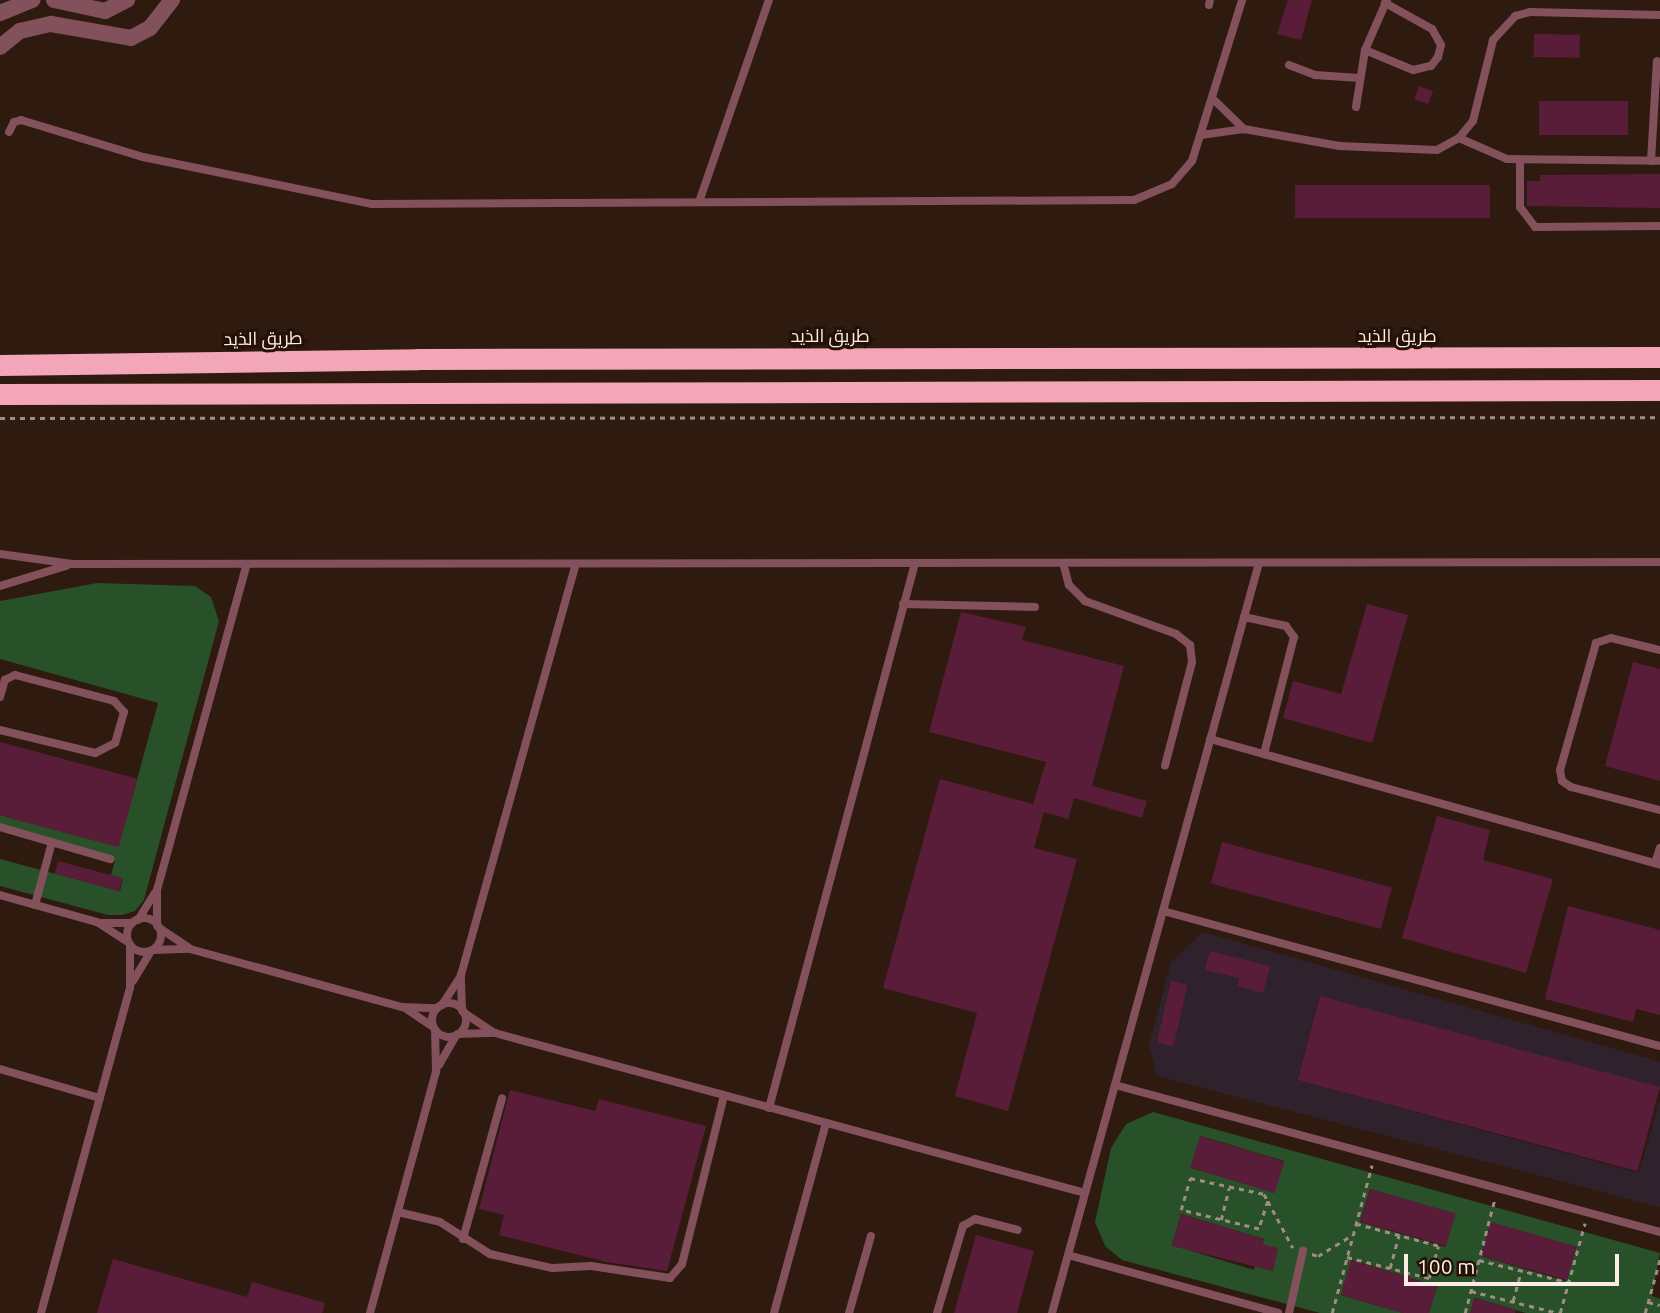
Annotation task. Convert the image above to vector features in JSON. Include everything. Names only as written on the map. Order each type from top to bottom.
[{"type":"highway","name":"طريق الذيد","points":[[0,365],[446,359],[1660,357]]},
{"type":"highway","points":[[0,394],[1660,390]]},
{"type":"street","points":[[0,13],[33,0]]},
{"type":"street","points":[[54,0],[105,11],[127,0]]},
{"type":"street","points":[[81,0],[100,4],[115,0]]},
{"type":"street","points":[[0,46],[30,27],[71,27],[98,35],[131,38],[161,16],[172,0]]},
{"type":"lane","points":[[699,202],[769,0]]},
{"type":"lane","points":[[9,132],[14,122],[21,120],[143,157],[372,204],[1134,200],[1154,195],[1180,178],[1201,135],[1242,0]]},
{"type":"lane","points":[[1356,107],[1365,50],[1386,1],[1432,29],[1441,45],[1438,57],[1431,66],[1413,70],[1365,50]]},
{"type":"lane","points":[[1201,135],[1244,129],[1339,146],[1437,150],[1459,138],[1476,114],[1493,40],[1514,16],[1531,12],[1660,15]]},
{"type":"lane","points":[[1459,138],[1482,152],[1520,161],[1656,161],[1657,61]]},
{"type":"lane","points":[[1289,65],[1315,75],[1359,78]]},
{"type":"lane","points":[[1212,98],[1244,129]]},
{"type":"lane","points":[[1520,161],[1520,207],[1535,227],[1660,226]]},
{"type":"lane","points":[[0,554],[72,564],[1660,562]]},
{"type":"lane","points":[[769,1108],[915,563]]},
{"type":"lane","points":[[1063,563],[1069,585],[1085,601],[1176,634],[1190,645],[1192,663],[1165,766]]},
{"type":"lane","points":[[1052,1313],[1259,563]]},
{"type":"lane","points":[[0,586],[72,564]]},
{"type":"lane","points":[[41,1313],[130,987],[159,942],[157,890],[247,564]]},
{"type":"lane","points":[[370,1313],[436,1071],[465,1021],[462,1011],[461,975],[576,564]]},
{"type":"lane","points":[[904,604],[1035,607]]},
{"type":"lane","points":[[1244,617],[1286,626],[1294,637],[1264,754]]},
{"type":"lane","points":[[1660,650],[1611,638],[1596,643],[1560,775],[1571,787],[1660,810]]},
{"type":"lane","points":[[0,697],[5,680],[15,674],[114,701],[124,712],[115,743],[95,753],[0,730]]},
{"type":"lane","points":[[1210,739],[1658,864],[1660,848]]},
{"type":"lane","points":[[0,827],[110,859]]},
{"type":"lane","points":[[35,905],[52,842]]},
{"type":"lane","points":[[130,987],[129,944],[135,922],[157,890]]},
{"type":"lane","points":[[0,895],[97,922],[135,922],[158,926],[190,949]]},
{"type":"lane","points":[[1163,911],[1660,1046]]},
{"type":"lane","points":[[97,922],[139,952],[190,949],[402,1007],[440,1006],[462,1011],[495,1033]]},
{"type":"lane","points":[[436,1071],[434,1028],[440,1006],[461,975]]},
{"type":"lane","points":[[402,1007],[444,1036],[495,1033],[1085,1193]]},
{"type":"lane","points":[[0,1069],[100,1097]]},
{"type":"lane","points":[[1115,1085],[1660,1232]]},
{"type":"lane","points":[[398,1212],[440,1222],[490,1254],[552,1268],[591,1266],[670,1278],[682,1264],[724,1095]]},
{"type":"lane","points":[[463,1239],[502,1098]]},
{"type":"lane","points":[[774,1313],[826,1123]]},
{"type":"lane","points":[[937,1313],[962,1226],[975,1219],[1018,1230]]},
{"type":"lane","points":[[849,1313],[871,1237]]},
{"type":"lane","points":[[1289,1313],[1303,1251]]},
{"type":"lane","points":[[1068,1255],[1278,1313]]},
{"type":"path","points":[[0,418],[1660,417]]},
{"type":"path","points":[[1332,1313],[1375,1155]]},
{"type":"path","points":[[1268,1201],[1259,1229],[1181,1210],[1190,1178],[1264,1194],[1268,1201],[1293,1247],[1303,1251],[1318,1256],[1353,1234]]},
{"type":"path","points":[[1221,1220],[1229,1188]]},
{"type":"path","points":[[1465,1313],[1498,1188]]},
{"type":"path","points":[[1471,1291],[1559,1313],[1587,1213]]},
{"type":"path","points":[[1347,1257],[1429,1278],[1438,1246],[1356,1224]]},
{"type":"path","points":[[1390,1268],[1399,1235]]},
{"type":"path","points":[[1645,1312],[1660,1259]]},
{"type":"path","points":[[1479,1260],[1568,1283]]},
{"type":"path","points":[[1513,1301],[1521,1271]]},
{"type":"path","points":[[1648,1302],[1660,1305]]},
{"type":"shaded area","points":[[1203,932],[1660,1062],[1660,1089],[1320,996],[1297,1080],[1639,1173],[1660,1099],[1660,1207],[1157,1076],[1149,1045],[1171,962]]},
{"type":"green space","points":[[97,583],[195,586],[211,597],[219,621],[144,900],[135,911],[122,915],[108,915],[0,886],[0,859],[120,891],[123,879],[111,875],[115,861],[0,830],[0,813],[119,845],[158,703],[0,659],[0,601]]},
{"type":"green space","points":[[1153,1112],[1660,1253],[1652,1296],[1660,1299],[1660,1313],[1526,1313],[1475,1298],[1470,1313],[1429,1313],[1437,1286],[1352,1260],[1341,1295],[1403,1313],[1320,1313],[1122,1260],[1105,1246],[1095,1222],[1111,1148],[1126,1124]],"holes":[[[1201,1136],[1284,1161],[1274,1192],[1191,1168]],[[1370,1189],[1455,1214],[1445,1247],[1360,1222]],[[1181,1214],[1264,1239],[1254,1270],[1172,1245]],[[1491,1222],[1576,1248],[1566,1281],[1481,1256]]]},
{"type":"building","points":[[1288,0],[1312,0],[1301,40],[1277,34]]},
{"type":"building","points":[[1534,34],[1580,35],[1580,58],[1534,57]]},
{"type":"building","points":[[1419,86],[1433,91],[1428,104],[1414,99]]},
{"type":"building","points":[[1539,101],[1628,101],[1628,135],[1539,135]]},
{"type":"building","points":[[1660,174],[1660,208],[1527,206],[1527,181],[1540,181],[1540,175]]},
{"type":"building","points":[[1295,185],[1490,185],[1490,218],[1295,218]]},
{"type":"building","points":[[1367,604],[1408,615],[1372,743],[1283,718],[1293,681],[1341,694]]},
{"type":"building","points":[[961,612],[1026,627],[1022,640],[1124,666],[1092,786],[1147,801],[1142,818],[1074,798],[1068,819],[1044,812],[1034,848],[1077,859],[1008,1111],[955,1096],[977,1013],[883,988],[940,779],[1033,804],[1046,762],[929,732]]},
{"type":"building","points":[[1633,662],[1660,669],[1660,781],[1605,766]]},
{"type":"building","points":[[0,742],[137,779],[119,847],[0,816]]},
{"type":"building","points":[[1437,816],[1490,830],[1483,860],[1553,879],[1526,973],[1402,938]]},
{"type":"building","points":[[1222,842],[1392,888],[1381,929],[1211,884]]},
{"type":"building","points":[[58,861],[123,878],[119,891],[55,874]]},
{"type":"building","points":[[1568,906],[1660,930],[1660,1015],[1636,1009],[1633,1022],[1545,999]]},
{"type":"building","points":[[1210,951],[1270,966],[1263,993],[1237,986],[1239,978],[1205,970]]},
{"type":"building","points":[[1171,981],[1188,985],[1173,1046],[1157,1042]]},
{"type":"building","points":[[1320,996],[1660,1087],[1637,1171],[1297,1080]]},
{"type":"building","points":[[510,1090],[595,1111],[599,1099],[706,1126],[667,1271],[607,1262],[499,1235],[504,1215],[479,1209]]},
{"type":"building","points":[[1200,1136],[1284,1162],[1275,1193],[1190,1168]]},
{"type":"building","points":[[1370,1189],[1456,1214],[1446,1246],[1361,1222]]},
{"type":"building","points":[[1181,1214],[1264,1239],[1262,1244],[1278,1248],[1273,1271],[1172,1246]]},
{"type":"building","points":[[1491,1222],[1577,1247],[1567,1280],[1481,1256]]},
{"type":"building","points":[[976,1235],[1034,1251],[1017,1313],[954,1313]]},
{"type":"building","points":[[113,1259],[247,1297],[252,1282],[325,1303],[322,1313],[97,1313]]},
{"type":"building","points":[[1351,1260],[1437,1286],[1429,1313],[1403,1313],[1341,1295]]},
{"type":"building","points":[[1474,1298],[1516,1310],[1515,1313],[1470,1313]]}]
